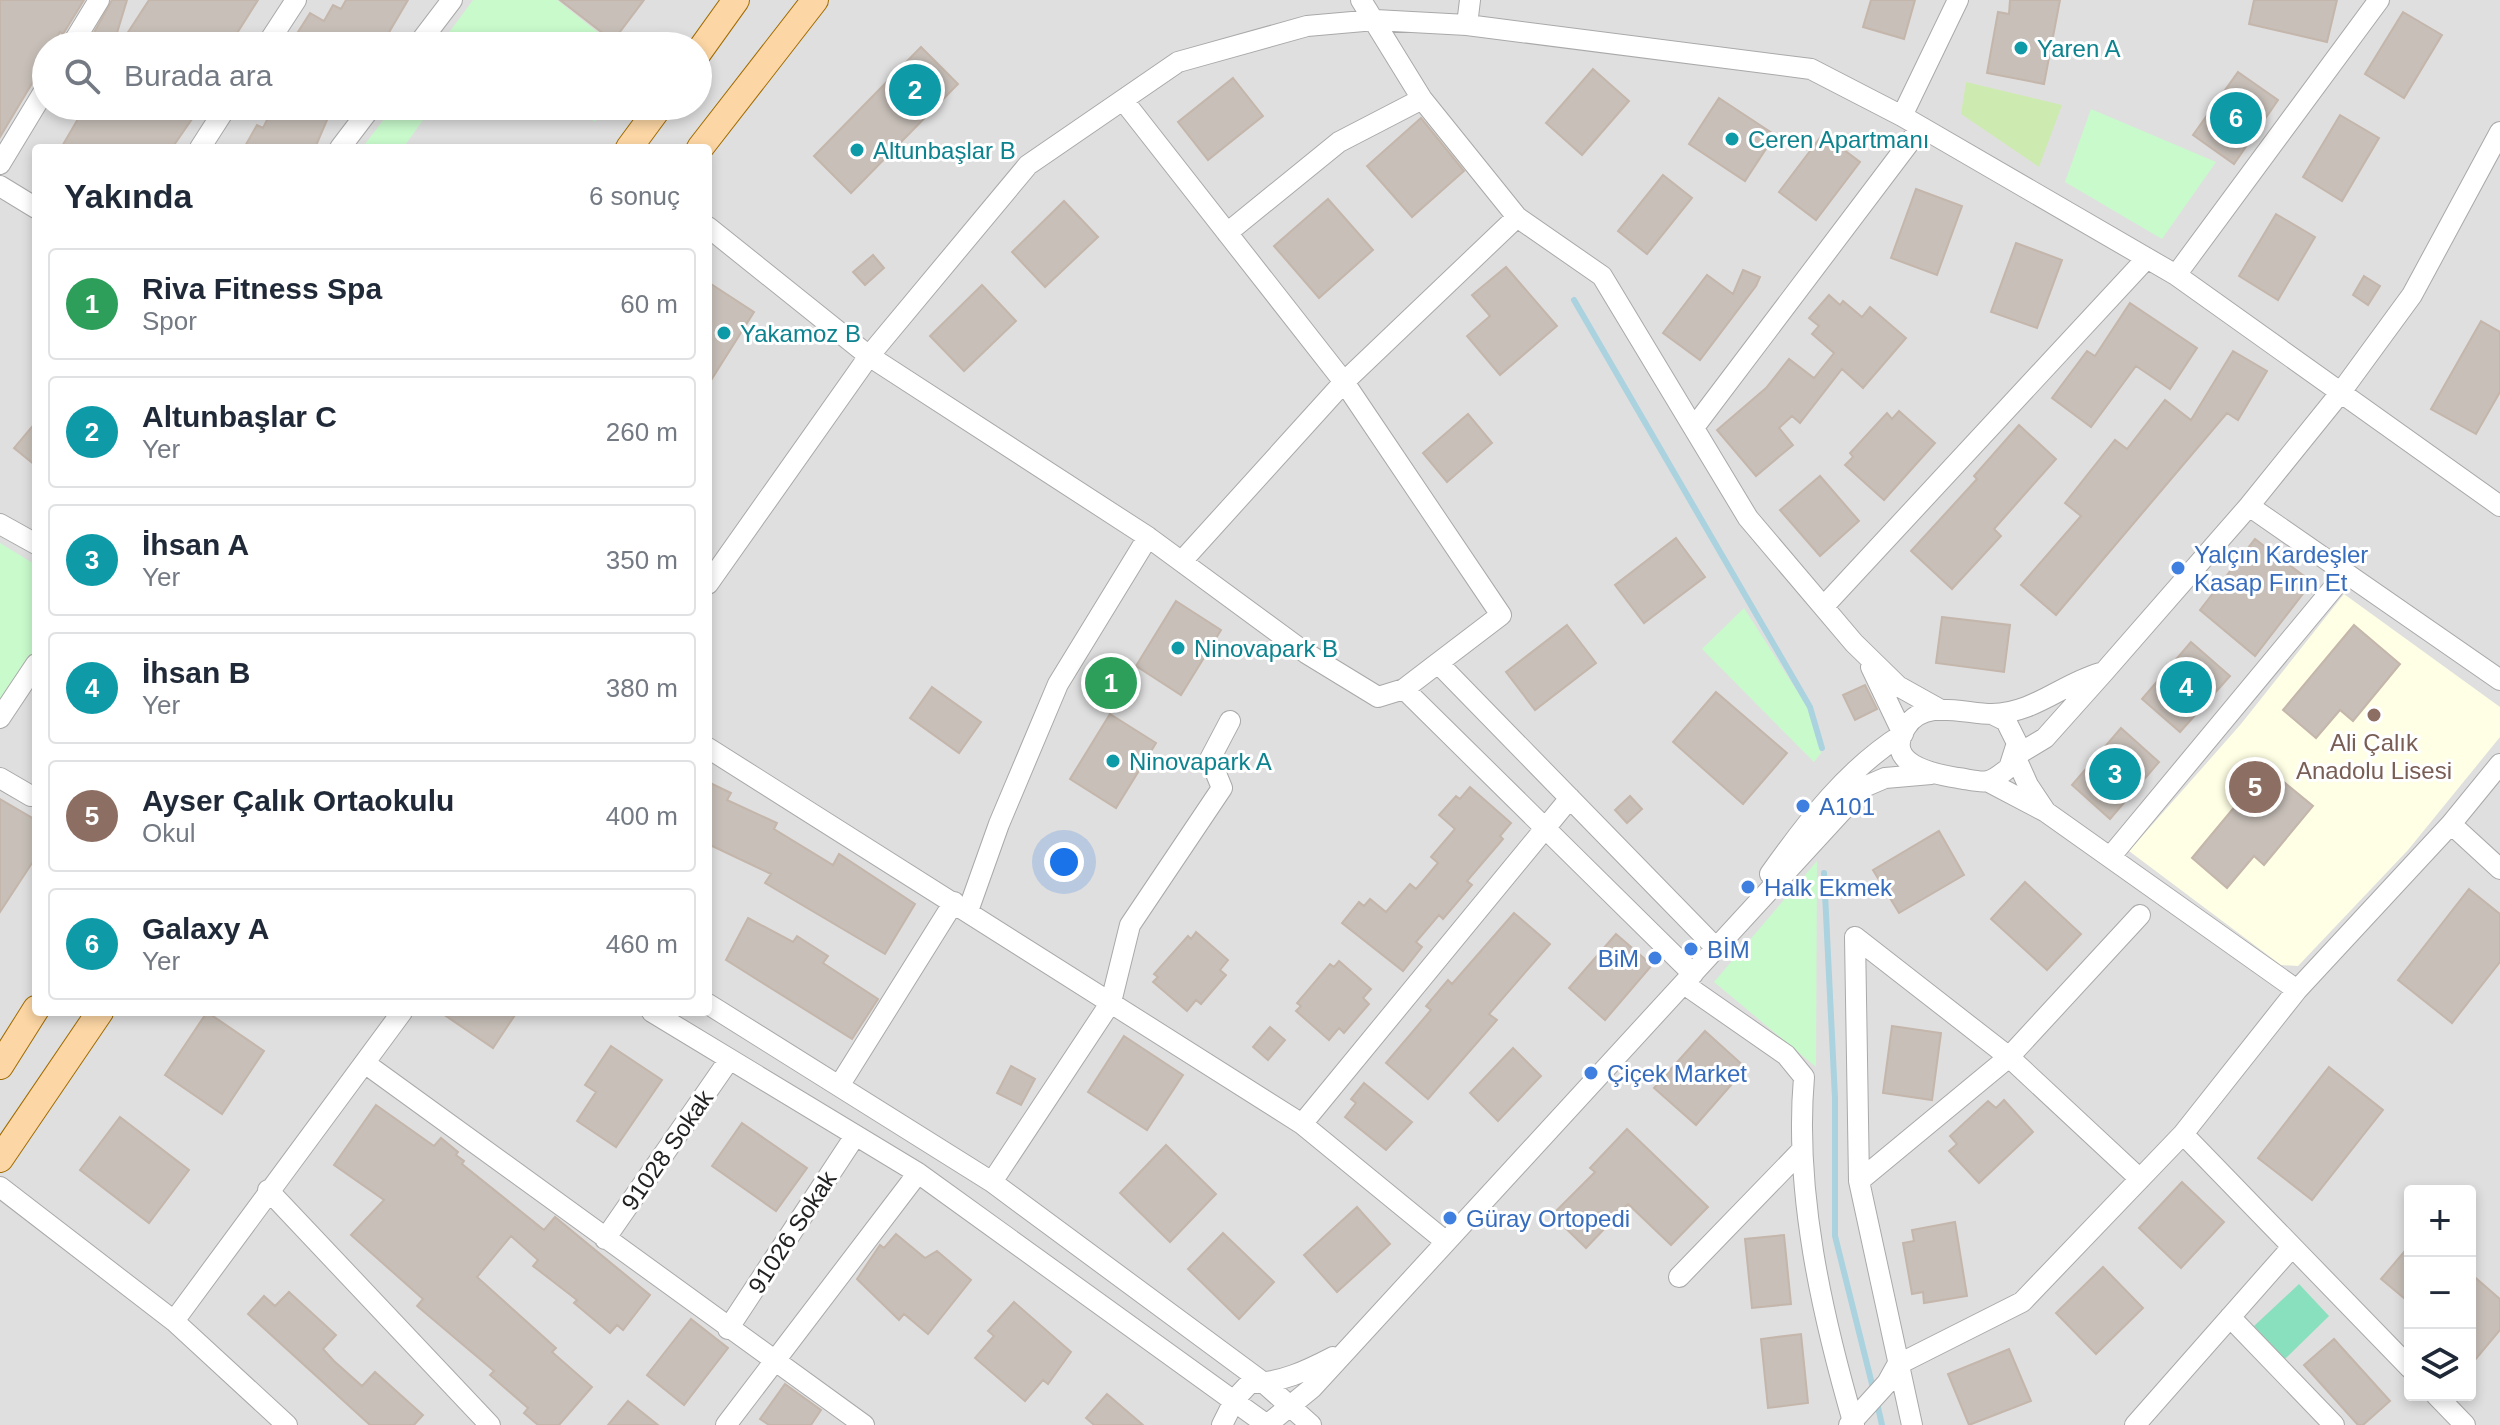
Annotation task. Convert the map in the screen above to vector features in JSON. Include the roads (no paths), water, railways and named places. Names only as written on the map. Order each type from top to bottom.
[{"type":"main road","points":[[712,33],[736,0]]},
{"type":"main road","points":[[703,144],[815,0]]},
{"type":"main road","points":[[632,144],[650,120]]},
{"type":"main road","points":[[0,1066],[32,1015]]},
{"type":"main road","points":[[0,1159],[97,1016]]},
{"type":"street","points":[[80,32],[99,0]]},
{"type":"street","points":[[275,32],[296,0]]},
{"type":"street","points":[[428,32],[452,0]]},
{"type":"street","points":[[1361,0],[1422,99],[1517,217],[1602,276],[1748,518],[1825,605],[1868,662],[1903,734],[1902,754],[1909,764],[1931,774]]},
{"type":"street","points":[[1467,25],[1470,0]]},
{"type":"street","points":[[1902,116],[1958,0]]},
{"type":"street","points":[[2176,275],[2379,0]]},
{"type":"street","points":[[712,578],[869,356],[1028,165],[1178,62],[1307,26],[1375,20],[1467,25],[1811,69],[1902,116],[2176,275],[2500,506]]},
{"type":"street","points":[[1227,233],[1339,142],[1422,99]]},
{"type":"street","points":[[712,230],[869,356],[1148,537],[1306,653],[1378,697],[1404,689],[1501,615],[1344,382],[1123,100]]},
{"type":"street","points":[[0,164],[32,111]]},
{"type":"street","points":[[203,144],[218,120]]},
{"type":"street","points":[[343,144],[361,120]]},
{"type":"street","points":[[1695,426],[1921,127]]},
{"type":"street","points":[[2015,756],[2045,738],[2249,506],[2341,392],[2412,295],[2500,132]]},
{"type":"street","points":[[2459,204],[2500,147]]},
{"type":"street","points":[[0,186],[32,206]]},
{"type":"street","points":[[1182,561],[1344,382],[1517,217]]},
{"type":"street","points":[[1825,605],[2147,258]]},
{"type":"street","points":[[2249,506],[2500,680]]},
{"type":"street","points":[[0,524],[32,541]]},
{"type":"street","points":[[839,1086],[961,906],[1058,684],[1148,537]]},
{"type":"street","points":[[2111,856],[2345,574]]},
{"type":"street","points":[[1854,643],[1898,686],[1941,710]]},
{"type":"street","points":[[1438,663],[1717,949]]},
{"type":"street","points":[[0,718],[32,670]]},
{"type":"street","points":[[1717,949],[1802,830],[1862,763],[1903,734],[1914,717],[1941,710],[1992,714],[2044,702],[2084,678],[2104,672]]},
{"type":"street","points":[[1404,689],[1546,827],[1689,979],[1786,1055],[1804,1077],[1801,1151],[1832,1346],[1852,1424]]},
{"type":"street","points":[[1987,781],[2009,768],[2017,743],[2006,721],[1992,714]]},
{"type":"street","points":[[992,1182],[1111,1002],[1130,925],[1222,788],[1210,759],[1230,721]]},
{"type":"street","points":[[712,750],[1302,1124],[1445,1241]]},
{"type":"street","points":[[2015,756],[2028,785],[2046,812]]},
{"type":"street","points":[[1852,1424],[1892,1374],[2022,1302],[2183,1134],[2297,990],[2451,824],[2500,764]]},
{"type":"street","points":[[658,1016],[918,1173],[1235,1399],[1264,1424],[1312,1388],[1351,1348],[1445,1241],[1864,787],[1885,778],[1931,774],[1987,781],[2046,812],[2297,990]]},
{"type":"street","points":[[0,778],[31,796]]},
{"type":"street","points":[[1302,1124],[1570,798]]},
{"type":"street","points":[[2451,824],[2500,869]]},
{"type":"street","points":[[1859,1181],[2009,1057],[2140,915]]},
{"type":"street","points":[[1912,1425],[1892,1374],[1859,1181],[1855,937],[2009,1057],[2140,1179]]},
{"type":"street","points":[[712,1007],[992,1182],[1264,1383],[1311,1425]]},
{"type":"street","points":[[174,1321],[399,1016]]},
{"type":"street","name":"91028 Sokak","points":[[605,1239],[729,1060]]},
{"type":"street","points":[[366,1064],[864,1425]]},
{"type":"street","points":[[2183,1134],[2404,1362]]},
{"type":"street","name":"91026 Sokak","points":[[728,1329],[855,1136]]},
{"type":"street","points":[[1679,1277],[1801,1151]]},
{"type":"street","points":[[726,1425],[918,1173]]},
{"type":"street","points":[[0,1187],[174,1321],[287,1425]]},
{"type":"street","points":[[268,1190],[490,1425]]},
{"type":"street","points":[[2135,1425],[2292,1247]]},
{"type":"street","points":[[2230,1317],[2334,1425]]},
{"type":"street","points":[[1222,1425],[1235,1399],[1250,1383],[1264,1383],[1311,1369],[1351,1348]]},
{"type":"street","points":[[2442,1401],[2465,1425]]},
{"type":"waterway","points":[[1574,300],[1810,707],[1822,748]]},
{"type":"waterway","points":[[1824,873],[1835,1098],[1835,1236],[1874,1392]]},
{"type":"waterway","points":[[1877,1403],[1882,1425]]},
{"type":"place","name":"Yaren A","points":[[2021,48]]},
{"type":"place","name":"Altunbaşlar C","points":[[915,90]]},
{"type":"place","name":"Galaxy A","points":[[2236,118]]},
{"type":"place","name":"Ceren Apartmanı","points":[[1732,139]]},
{"type":"place","name":"Altunbaşlar B","points":[[857,150]]},
{"type":"place","name":"Yakamoz B","points":[[724,333]]},
{"type":"place","name":"Yalçın Kardeşler Kasap Fırın Et","points":[[2178,568]]},
{"type":"place","name":"Ninovapark B","points":[[1178,648]]},
{"type":"place","name":"Riva Fitness Spa","points":[[1111,683]]},
{"type":"place","name":"İhsan B","points":[[2186,687]]},
{"type":"place","name":"Ali Çalık Anadolu Lisesi","points":[[2374,715]]},
{"type":"place","name":"Ninovapark A","points":[[1113,761]]},
{"type":"place","name":"İhsan A","points":[[2115,774]]},
{"type":"place","name":"Ayser Çalık Ortaokulu","points":[[2255,787]]},
{"type":"place","name":"A101","points":[[1803,806]]},
{"type":"place","name":"Halk Ekmek","points":[[1748,887]]},
{"type":"place","name":"BİM","points":[[1691,949]]},
{"type":"place","name":"BiM","points":[[1655,958]]},
{"type":"place","name":"Çiçek Market","points":[[1591,1073]]},
{"type":"place","name":"Güray Ortopedi","points":[[1450,1218]]}]
